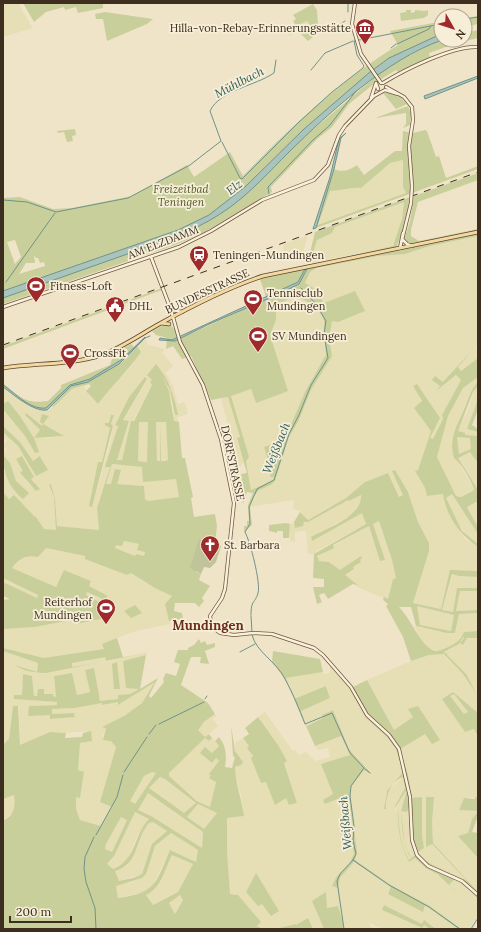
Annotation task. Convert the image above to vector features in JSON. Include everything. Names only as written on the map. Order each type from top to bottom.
[{"type":"main road","name":"BUNDESSTRASSE","points":[[3,368],[88,358],[116,349],[161,323],[250,280],[478,232]]},
{"type":"main road","points":[[161,323],[169,324]]},
{"type":"street","points":[[355,3],[352,23],[361,54],[381,85],[409,103],[412,110],[413,120],[409,146],[412,186],[410,203],[400,248]]},
{"type":"street","points":[[368,102],[381,85],[392,79],[454,51],[464,48],[478,47]]},
{"type":"street","points":[[368,102],[381,85]]},
{"type":"street","name":"AM ELZDAMM","points":[[3,307],[192,241],[262,200],[308,183],[321,174],[331,160],[342,131],[368,102]]},
{"type":"street","points":[[400,248],[404,231]]},
{"type":"street","points":[[403,239],[407,244],[412,246]]},
{"type":"street","name":"DORFSTRASSE","points":[[151,256],[171,310],[179,338],[201,381],[217,424],[234,503],[226,589],[210,616],[213,630],[228,635],[272,634],[314,648],[323,655],[351,687],[367,715],[389,735],[399,749],[410,797],[412,840],[417,854],[428,866],[462,881],[478,895]]},
{"type":"street","points":[[171,310],[184,312]]},
{"type":"street","points":[[169,324],[175,327]]},
{"type":"shaded area","points":[[3,3],[21,3],[19,5],[33,28],[3,37]]},
{"type":"shaded area","points":[[307,21],[311,26],[318,26],[300,30],[290,36],[286,32]]},
{"type":"shaded area","points":[[403,160],[403,187],[406,193],[318,226],[330,191],[338,191],[350,187],[390,163]]},
{"type":"shaded area","points":[[404,202],[400,228],[394,244],[391,247],[311,263],[313,249],[317,240],[332,233],[335,227]]},
{"type":"shaded area","points":[[308,235],[303,252],[283,251],[284,244]]},
{"type":"shaded area","points":[[478,236],[478,344],[438,389],[457,375],[461,380],[442,415],[443,419],[433,440],[430,438],[440,418],[417,384],[413,386],[422,402],[414,408],[431,431],[418,470],[415,471],[425,488],[427,496],[443,494],[449,513],[464,538],[478,547],[478,571],[451,571],[442,609],[413,603],[429,551],[429,543],[418,522],[408,492],[398,483],[403,495],[399,497],[388,473],[365,482],[346,498],[307,520],[300,511],[293,509],[294,500],[250,507],[259,490],[271,485],[275,481],[289,437],[298,422],[311,390],[330,359],[329,331],[332,321],[336,321],[318,292],[305,283],[310,272],[324,267],[378,256],[405,254],[430,246]]},
{"type":"shaded area","points":[[295,295],[315,305],[322,316],[324,321],[324,335],[327,355],[305,392],[277,457],[270,462],[270,466],[272,466],[270,476],[274,477],[273,480],[251,490],[248,469],[231,396],[251,389],[256,403],[275,351],[270,335],[276,316],[275,307],[279,303]]},
{"type":"shaded area","points":[[145,338],[148,345],[166,349],[162,352],[173,366],[166,373],[173,386],[178,404],[185,402],[188,414],[178,417],[179,422],[174,422],[172,402],[162,376],[170,390],[175,415],[175,400],[172,390],[159,367],[152,381],[152,385],[133,421],[131,422],[122,460],[117,460],[129,422],[123,421],[147,380],[145,377],[129,397],[115,425],[118,426],[106,466],[110,466],[97,507],[99,530],[57,526],[55,499],[51,484],[49,485],[54,497],[57,530],[44,530],[14,495],[9,500],[3,492],[3,470],[15,492],[29,494],[16,481],[10,463],[3,455],[3,452],[7,450],[3,446],[7,440],[3,437],[3,432],[18,446],[36,476],[48,470],[41,456],[33,461],[20,442],[3,426],[3,409],[25,436],[35,453],[34,438],[20,416],[8,401],[3,404],[3,387],[10,394],[26,403],[49,408],[52,406],[55,407],[72,389],[84,386],[90,396],[98,404],[111,387],[129,369],[141,352],[137,346]],"holes":[[[111,415],[113,418],[111,425],[113,426],[110,444],[92,507],[98,462],[102,462],[110,427],[106,423],[109,423]],[[25,416],[42,426],[43,424],[62,437],[35,438],[40,430]],[[22,456],[34,477],[31,479],[35,482],[35,489],[27,482],[21,472],[23,471],[19,458]]]},
{"type":"shaded area","points":[[478,346],[478,358],[461,371],[457,367]]},
{"type":"shaded area","points":[[478,377],[478,382],[469,395],[454,433],[452,444],[457,460],[474,489],[472,493],[461,497],[456,496],[437,457],[448,416],[463,388]]},
{"type":"shaded area","points":[[478,386],[478,399],[467,429],[478,432],[478,436],[465,435],[458,431],[469,408],[474,390]]},
{"type":"shaded area","points":[[228,397],[240,438],[237,439],[244,462],[238,469],[236,461],[238,461],[221,399]]},
{"type":"shaded area","points":[[139,422],[148,422],[148,462],[138,461]]},
{"type":"shaded area","points":[[156,422],[166,422],[168,460],[157,461]]},
{"type":"shaded area","points":[[457,437],[470,438],[471,449],[459,454]]},
{"type":"shaded area","points":[[470,452],[478,463],[478,490],[457,458]]},
{"type":"shaded area","points":[[112,464],[142,467],[176,478],[179,497],[148,501],[145,499],[144,486],[117,484],[120,470],[111,484],[106,484]]},
{"type":"shaded area","points":[[452,494],[478,534],[478,544],[466,535],[456,521],[446,498]]},
{"type":"shaded area","points":[[361,495],[362,501],[355,513],[311,537],[312,540],[362,512],[366,524],[315,552],[316,554],[308,554],[306,531],[295,532],[295,542],[290,541],[290,524],[294,523],[296,527],[348,499],[349,501]]},
{"type":"shaded area","points":[[478,501],[478,527],[467,506]]},
{"type":"shaded area","points":[[379,521],[392,560],[396,578],[393,579],[388,600],[357,587],[358,586],[345,575],[354,570],[340,570],[329,562],[319,561],[317,558],[320,553],[369,526],[380,560],[384,560],[373,524]]},
{"type":"shaded area","points":[[124,541],[139,544],[145,552],[144,556],[136,554],[135,556],[114,548],[116,545]]},
{"type":"shaded area","points":[[46,548],[85,556],[127,575],[131,573],[155,588],[170,594],[172,596],[165,604],[170,624],[136,631],[102,644],[104,649],[54,658],[44,658],[3,648],[3,629],[35,627],[76,619],[78,624],[95,621],[100,619],[99,612],[111,607],[85,595],[87,592],[103,599],[108,596],[88,586],[91,581],[64,570],[56,587],[12,568],[22,559]]},
{"type":"shaded area","points":[[453,574],[459,576],[478,577],[478,588],[457,588],[453,612],[442,610]]},
{"type":"shaded area","points":[[3,578],[38,595],[37,598],[3,582]]},
{"type":"shaded area","points":[[460,591],[478,591],[478,610],[456,611]]},
{"type":"shaded area","points":[[417,606],[454,615],[451,631],[420,625]]},
{"type":"shaded area","points":[[478,613],[478,631],[465,632],[455,644],[439,651],[429,648],[420,638],[414,626],[447,633],[455,633],[459,614]]},
{"type":"shaded area","points":[[463,637],[464,643],[467,638],[478,638],[478,694],[466,675],[448,656],[445,656],[463,674],[478,696],[478,713],[453,692],[442,699],[465,732],[474,729],[478,737],[478,797],[464,798],[459,810],[478,811],[472,819],[468,833],[459,836],[478,858],[478,892],[433,843],[432,822],[434,797],[426,797],[426,847],[431,844],[467,881],[466,882],[424,860],[418,851],[424,848],[422,835],[422,798],[412,799],[408,775],[400,749],[425,733],[432,743],[440,740],[409,709],[413,717],[394,730],[367,680],[411,661],[429,655],[444,654],[443,652],[453,648]]},
{"type":"shaded area","points":[[3,651],[38,663],[37,672],[16,666],[37,673],[111,661],[147,652],[146,655],[123,661],[134,688],[140,689],[130,694],[118,695],[119,699],[99,701],[94,668],[85,670],[90,692],[77,695],[72,673],[54,676],[56,697],[53,697],[52,694],[44,695],[38,689],[37,696],[34,696],[32,676],[23,675],[22,695],[14,695],[14,699],[57,702],[57,705],[29,706],[50,715],[50,719],[75,717],[74,713],[52,714],[52,709],[75,708],[102,703],[103,705],[118,702],[120,704],[156,681],[142,703],[122,717],[102,727],[107,727],[102,736],[111,741],[116,747],[100,802],[112,807],[102,826],[80,820],[76,809],[76,797],[80,797],[84,772],[78,770],[80,743],[91,741],[91,731],[66,733],[56,732],[20,745],[19,706],[13,707],[9,739],[3,745]]},
{"type":"shaded area","points":[[105,656],[106,661],[72,667],[71,663]]},
{"type":"shaded area","points":[[330,665],[351,688],[366,718],[388,738],[398,753],[403,772],[387,791],[384,809],[386,809],[388,793],[403,777],[405,788],[395,806],[395,813],[399,800],[407,788],[401,810],[409,805],[411,845],[415,855],[410,861],[415,857],[427,869],[436,874],[449,886],[455,879],[467,887],[478,898],[478,916],[470,929],[461,929],[430,906],[391,885],[355,860],[357,852],[350,794],[351,787],[364,770],[372,773],[349,748],[333,710],[322,715],[324,718],[308,726],[301,711],[330,698],[327,686],[294,699],[286,678],[323,672],[324,674],[330,673]]},
{"type":"shaded area","points":[[454,694],[468,712],[464,715],[450,696]]},
{"type":"shaded area","points":[[265,712],[293,751],[295,750],[299,755],[306,752],[315,761],[330,757],[328,748],[318,750],[315,746],[341,736],[350,755],[322,766],[333,794],[325,804],[348,795],[353,827],[352,843],[354,854],[349,864],[337,876],[339,880],[353,862],[391,887],[388,894],[423,911],[425,905],[458,929],[436,929],[429,923],[422,924],[384,905],[382,910],[421,928],[423,924],[430,929],[383,929],[368,922],[372,929],[343,929],[344,926],[338,906],[327,908],[326,893],[317,913],[324,929],[313,929],[308,919],[295,925],[276,929],[264,929],[257,925],[261,922],[235,894],[230,895],[227,851],[227,818],[244,816],[241,795],[235,775],[235,767],[243,762],[235,751],[235,743],[243,738],[249,746],[261,783],[266,781],[278,803],[286,797],[289,805],[297,803],[284,763],[287,761],[278,745],[258,717]],"holes":[[[256,873],[261,904],[258,906],[246,892]]]},
{"type":"shaded area","points":[[215,714],[216,716],[213,719],[218,726],[205,737],[209,741],[212,738],[219,746],[212,754],[200,753],[212,763],[216,758],[219,761],[211,775],[216,782],[210,807],[198,801],[169,776],[169,773],[205,738],[198,730],[199,727]]},
{"type":"shaded area","points":[[152,772],[156,773],[135,804],[129,801],[144,776]]},
{"type":"shaded area","points":[[161,777],[196,803],[184,814],[149,788]]},
{"type":"shaded area","points":[[148,793],[203,832],[202,849],[151,816],[138,810]]},
{"type":"shaded area","points":[[14,795],[14,811],[3,821],[3,799]]},
{"type":"shaded area","points":[[198,804],[217,813],[204,830],[187,817]]},
{"type":"shaded area","points":[[135,812],[149,819],[137,837],[127,860],[113,869],[107,864],[111,861]]},
{"type":"shaded area","points":[[121,816],[127,819],[112,852],[105,849],[106,844]]},
{"type":"shaded area","points":[[153,822],[167,831],[151,848],[142,874],[119,881],[114,871],[127,866],[134,855],[145,828],[149,823]]},
{"type":"shaded area","points":[[171,833],[198,850],[196,862],[170,850],[152,887],[145,892],[118,898],[116,885],[132,882],[144,876],[155,846]]},
{"type":"shaded area","points":[[172,855],[193,864],[178,892],[152,905],[146,895],[154,890],[158,885]]},
{"type":"shaded area","points":[[180,895],[183,899],[175,914],[169,903]]},
{"type":"green space","points":[[23,3],[103,3],[103,8],[78,13],[76,7],[65,10],[64,7],[46,12],[34,22]]},
{"type":"green space","points":[[313,4],[317,10],[318,25],[311,26],[307,21],[296,26],[293,21],[296,19],[293,15]]},
{"type":"green space","points":[[406,10],[411,10],[411,13],[415,12],[415,10],[428,10],[428,15],[424,18],[401,21],[400,13],[406,12]]},
{"type":"green space","points":[[105,12],[153,19],[147,24],[107,41],[103,19],[96,19],[95,14]]},
{"type":"green space","points":[[478,16],[478,24],[473,25],[473,17]]},
{"type":"green space","name":"Freizeitbad Teningen","points":[[433,23],[433,38],[389,58],[370,72],[304,129],[246,186],[209,215],[178,230],[3,291],[3,198],[20,197],[53,209],[72,208],[132,196],[187,165],[194,177],[230,152],[243,176],[297,123],[336,89],[398,45],[390,31]],"holes":[[[15,240],[21,257],[15,264],[7,242]],[[34,255],[38,258],[40,263],[44,262],[45,266],[19,274],[26,263],[35,263]]]},
{"type":"green space","points":[[310,28],[320,28],[320,31],[308,41],[299,32]]},
{"type":"green space","points":[[478,30],[478,38],[473,39],[473,31]]},
{"type":"green space","points":[[433,43],[433,48],[443,48],[429,53],[430,57],[398,72],[396,70],[375,83],[349,104],[332,127],[317,139],[271,187],[272,192],[203,233],[175,245],[3,304],[3,298],[133,252],[142,247],[145,248],[176,237],[204,224],[253,188],[303,138],[386,68]]},
{"type":"green space","points":[[388,92],[400,97],[407,104],[396,109],[383,93]]},
{"type":"green space","points":[[408,106],[411,113],[410,125],[403,128],[406,124],[406,113],[375,118]]},
{"type":"green space","points":[[75,129],[76,135],[72,136],[73,141],[67,142],[64,132],[58,133],[57,131]]},
{"type":"green space","points":[[425,130],[427,131],[436,157],[439,156],[446,178],[478,166],[478,169],[316,228],[334,169],[340,171],[346,170],[357,165],[364,175],[395,151],[402,151],[403,131],[413,133]],"holes":[[[403,160],[403,187],[406,193],[318,225],[330,191],[361,188],[390,163]]]},
{"type":"green space","points":[[478,173],[478,180],[418,202],[411,230],[411,236],[419,241],[478,229],[478,232],[408,244],[404,240],[410,221],[414,196]]},
{"type":"green space","points":[[410,197],[405,226],[396,248],[333,260],[393,246],[402,219],[404,202],[335,227],[332,233],[317,240],[310,262],[308,261],[315,232]]},
{"type":"green space","points":[[478,234],[478,236],[430,246],[405,254],[378,256],[317,268],[310,272],[305,283],[315,289],[324,303],[355,291],[365,311],[338,322],[332,321],[329,338],[332,356],[311,390],[298,422],[289,437],[275,481],[271,485],[259,490],[254,497],[250,507],[252,525],[244,532],[244,526],[247,526],[247,521],[249,521],[248,505],[253,493],[247,492],[243,504],[241,493],[244,492],[241,474],[247,473],[237,438],[240,437],[228,397],[211,400],[191,356],[182,359],[173,346],[166,349],[167,338],[156,335],[152,331],[169,325],[172,326],[179,339],[299,284],[307,269]],"holes":[[[295,296],[315,305],[324,321],[326,355],[305,392],[277,457],[275,458],[270,445],[264,447],[270,466],[272,466],[270,477],[274,477],[273,480],[251,490],[246,461],[249,457],[231,396],[251,389],[256,403],[288,391],[270,335],[276,320],[276,305]]]},
{"type":"green space","points":[[305,269],[298,282],[266,297],[260,279]]},
{"type":"green space","points":[[162,288],[162,290],[3,349],[3,346]]},
{"type":"green space","points":[[131,344],[134,347],[121,360],[90,379],[70,385],[46,408],[40,408],[29,404],[3,385],[3,383],[19,396],[28,401],[48,401],[61,388],[61,385],[110,365],[114,353]]},
{"type":"green space","points":[[478,344],[458,367],[461,371],[478,358],[478,377],[463,388],[448,416],[437,457],[456,496],[461,497],[473,491],[474,489],[468,476],[454,458],[452,444],[457,425],[470,393],[478,382],[478,386],[473,392],[458,431],[465,433],[465,435],[478,436],[478,463],[470,452],[458,458],[478,490],[478,501],[467,507],[478,527],[478,534],[452,494],[446,498],[462,531],[478,544],[478,547],[460,531],[455,524],[447,510],[443,494],[427,496],[425,488],[415,471],[418,470],[431,431],[414,408],[422,401],[413,386],[417,384],[440,418],[430,438],[433,439],[443,419],[442,415],[461,380],[456,375],[436,391],[440,386],[432,380],[435,376],[443,382]],"holes":[[[457,437],[470,438],[471,449],[459,454]]]},
{"type":"green space","points":[[137,346],[141,352],[131,366],[98,404],[86,391],[91,386],[89,384],[72,389],[54,407],[52,406],[71,386],[88,382],[122,362]]},
{"type":"green space","points":[[156,364],[168,381],[173,394],[178,415],[175,415],[170,390],[162,376],[169,391],[174,421],[179,422],[182,458],[185,458],[193,497],[191,498],[194,517],[215,514],[217,526],[215,544],[199,539],[196,572],[201,574],[199,580],[210,586],[202,598],[204,601],[199,607],[195,603],[175,603],[174,611],[182,613],[183,619],[169,621],[165,604],[172,596],[155,588],[131,573],[127,575],[85,559],[85,556],[46,548],[38,557],[30,556],[23,558],[12,568],[56,587],[64,570],[91,581],[89,586],[108,596],[103,599],[87,592],[86,595],[111,608],[99,612],[101,619],[77,624],[76,619],[35,627],[3,629],[3,600],[10,599],[3,596],[3,582],[37,598],[38,595],[3,578],[3,492],[9,499],[14,495],[36,517],[44,529],[56,530],[54,497],[49,485],[51,484],[55,499],[57,526],[99,530],[97,508],[110,467],[105,467],[118,426],[115,425],[129,397],[145,377],[147,379],[123,420],[129,421],[117,460],[122,460],[131,421],[134,421],[152,385],[150,382],[152,380],[147,375]],"holes":[[[139,422],[148,422],[147,462],[138,461]],[[156,422],[160,422],[160,461],[157,461]],[[160,422],[166,422],[168,460],[164,461],[161,461]],[[112,464],[142,467],[143,482],[176,479],[179,497],[148,501],[145,499],[144,486],[117,484],[121,470],[115,469],[111,484],[106,484]],[[124,541],[139,544],[137,550],[145,552],[144,556],[136,554],[135,556],[115,548],[116,545],[122,546]]]},
{"type":"green space","points":[[478,399],[478,410],[472,425],[478,429],[478,432],[467,429]]},
{"type":"green space","points":[[8,401],[34,438],[39,452],[35,453],[25,436],[3,409],[3,404]]},
{"type":"green space","points":[[26,413],[42,426],[43,424],[64,436],[34,438],[40,430],[25,415]]},
{"type":"green space","points":[[42,414],[49,416],[43,424],[40,422]]},
{"type":"green space","points":[[111,415],[114,415],[111,424],[113,426],[92,507],[89,506],[98,462],[102,462],[110,428],[105,425],[105,423],[109,423]]},
{"type":"green space","points":[[3,426],[20,442],[33,461],[40,456],[48,470],[36,476],[18,446],[3,432]]},
{"type":"green space","points":[[3,455],[10,463],[16,481],[29,493],[23,499],[14,490],[8,480],[4,468]]},
{"type":"green space","points":[[22,456],[34,477],[31,479],[40,489],[36,491],[20,472],[23,471],[16,459]]},
{"type":"green space","points":[[395,470],[408,492],[418,522],[429,543],[429,551],[413,603],[441,609],[450,570],[478,571],[478,577],[452,574],[442,610],[453,612],[457,588],[478,588],[478,591],[460,591],[456,611],[478,610],[478,613],[459,614],[455,633],[447,633],[416,626],[411,607],[399,607],[427,646],[435,651],[455,644],[464,632],[478,631],[478,638],[467,638],[463,645],[460,643],[464,638],[463,637],[459,644],[444,652],[445,654],[447,653],[447,655],[466,674],[478,696],[463,674],[444,654],[429,655],[411,661],[403,637],[386,606],[388,604],[383,600],[384,597],[388,599],[393,579],[396,578],[392,560],[379,521],[373,524],[385,560],[380,561],[369,526],[333,545],[334,548],[317,556],[319,561],[329,562],[340,570],[361,556],[362,558],[360,560],[361,562],[353,567],[354,569],[345,575],[359,586],[353,584],[328,599],[324,593],[319,595],[322,602],[317,604],[313,587],[324,587],[324,579],[313,578],[314,554],[366,524],[362,513],[312,541],[311,537],[350,515],[360,502],[361,495],[349,501],[348,500],[308,522],[304,522],[303,526],[295,528],[294,522],[300,512],[308,520],[346,498],[365,482],[388,473],[399,497],[403,495],[392,471]],"holes":[[[417,606],[454,615],[451,631],[420,625]]]},
{"type":"green space","points":[[290,524],[289,538],[283,538],[283,531],[277,531],[277,533],[269,531],[269,525]]},
{"type":"green space","points":[[199,539],[221,546],[216,562],[210,568],[204,567],[201,574],[190,568]]},
{"type":"green space","points":[[135,605],[142,613],[131,618],[124,611]]},
{"type":"green space","points":[[117,638],[123,657],[136,655],[106,661],[46,673],[42,673],[25,670],[14,665],[37,672],[38,663],[3,651],[3,648],[44,658],[104,649],[102,644]],"holes":[[[105,657],[106,661],[72,667],[72,663]]]},
{"type":"green space","points":[[199,639],[201,643],[205,641],[207,645],[215,643],[215,647],[205,651],[209,664],[200,663],[201,657],[191,657],[181,685],[208,703],[215,714],[204,722],[198,730],[205,737],[209,734],[212,738],[209,741],[205,738],[169,773],[169,776],[197,801],[210,807],[216,782],[209,778],[211,775],[209,774],[219,761],[216,758],[212,763],[200,753],[205,747],[212,753],[219,746],[215,741],[219,737],[225,751],[225,767],[232,768],[235,757],[233,756],[231,725],[235,751],[243,762],[241,765],[235,767],[244,816],[227,818],[227,851],[230,894],[238,895],[261,922],[257,926],[264,929],[3,929],[3,821],[12,813],[14,795],[3,799],[3,745],[9,739],[13,706],[18,706],[20,745],[50,732],[66,733],[65,738],[82,737],[83,733],[91,731],[92,741],[80,743],[78,770],[84,772],[80,798],[76,797],[76,809],[80,820],[101,826],[112,807],[100,802],[116,747],[111,741],[103,740],[106,728],[102,727],[124,716],[142,703],[155,682],[118,705],[118,702],[102,705],[102,703],[75,708],[52,709],[52,714],[74,713],[75,717],[50,719],[50,715],[28,716],[29,706],[57,705],[57,702],[14,699],[14,695],[22,695],[23,674],[32,676],[34,696],[37,696],[38,689],[44,689],[44,694],[53,694],[53,696],[56,697],[54,676],[72,673],[77,695],[90,692],[85,670],[94,668],[100,701],[118,699],[118,695],[130,694],[139,689],[126,688],[123,661],[146,655],[140,689],[158,678],[149,696],[151,698],[164,682],[163,679],[166,673],[176,676],[180,664],[174,662],[178,650],[188,650],[188,648],[194,645]],"holes":[[[152,772],[156,773],[135,804],[130,801],[144,776]],[[160,777],[165,779],[196,803],[184,813],[149,788]],[[148,793],[203,832],[202,848],[151,816],[138,810]],[[198,804],[217,813],[204,829],[187,817]],[[135,812],[149,819],[140,833],[131,853],[121,865],[113,869],[107,864],[114,856]],[[121,817],[127,820],[112,852],[105,849],[106,844]],[[153,822],[167,831],[152,844],[142,874],[133,878],[119,881],[115,871],[123,868],[133,857],[149,823]],[[171,833],[198,850],[196,862],[170,850],[158,878],[148,889],[141,893],[118,898],[116,886],[142,878],[146,874],[155,846]],[[172,855],[193,864],[178,892],[153,905],[146,895],[155,888],[165,872]],[[180,895],[183,900],[175,914],[169,903]]]},
{"type":"green space","points":[[273,651],[320,659],[323,672],[286,678],[294,699],[326,686],[330,698],[301,711],[307,726],[323,718],[322,715],[333,710],[349,749],[372,774],[364,770],[351,787],[350,794],[357,852],[355,860],[391,885],[430,906],[461,929],[458,929],[425,905],[423,912],[388,894],[391,887],[354,862],[340,878],[338,888],[332,886],[337,876],[349,864],[354,854],[352,843],[353,827],[348,795],[325,804],[323,800],[333,794],[321,764],[350,755],[341,736],[315,746],[285,679],[272,662]]},
{"type":"green space","points":[[117,662],[120,689],[114,689],[112,664]]},
{"type":"green space","points":[[367,680],[394,730],[413,717],[408,709],[418,706],[440,740],[432,744],[425,734],[400,749],[408,775],[412,798],[422,797],[422,835],[424,848],[418,852],[424,860],[467,881],[432,844],[426,847],[426,797],[434,797],[432,822],[433,843],[478,892],[478,898],[467,887],[455,879],[449,885],[469,904],[437,874],[427,869],[415,858],[409,862],[400,837],[398,823],[398,810],[402,842],[409,860],[411,859],[406,847],[411,858],[415,855],[410,841],[409,806],[407,812],[401,811],[407,789],[395,808],[405,788],[403,777],[392,786],[388,794],[386,809],[384,809],[387,791],[403,772],[396,749],[388,738],[366,718],[351,688]]},
{"type":"green space","points":[[453,692],[478,713],[478,737],[474,729],[465,732],[442,699]],"holes":[[[454,694],[468,712],[464,714],[450,696]]]},
{"type":"green space","points":[[258,717],[278,745],[287,761],[284,763],[297,803],[289,805],[286,798],[275,805],[266,782],[261,783],[251,758],[253,756],[247,748],[249,746],[243,738],[249,734],[245,728]]},
{"type":"green space","points":[[475,797],[478,797],[478,811],[459,810],[464,798],[475,799]]},
{"type":"green space","points":[[478,811],[478,816],[472,832],[478,833],[478,858],[458,836],[468,833],[472,819]]},
{"type":"green space","points":[[401,812],[405,842],[402,830]]},
{"type":"green space","points":[[256,873],[279,911],[271,916],[262,904],[258,906],[246,892]]},
{"type":"green space","points":[[326,892],[327,908],[338,906],[344,926],[343,929],[324,929],[312,901]]},
{"type":"green space","points":[[384,905],[422,924],[424,920],[436,929],[430,929],[424,925],[422,928],[382,910]]},
{"type":"green space","points":[[308,918],[313,929],[276,929],[296,925]]},
{"type":"water","points":[[433,38],[433,44],[400,60],[360,88],[323,120],[260,181],[229,208],[199,226],[167,240],[145,248],[142,247],[133,252],[3,298],[3,291],[178,230],[209,215],[246,186],[304,129],[370,72],[389,58]]},
{"type":"water","points":[[478,76],[478,78],[425,99],[424,96]]},
{"type":"water","points":[[346,133],[341,138],[334,169],[316,228],[313,229],[330,177],[339,139]]},
{"type":"water","points":[[305,269],[307,269],[299,284],[279,294],[207,325],[175,341],[159,340],[160,338],[172,340],[298,282]]},
{"type":"water","points":[[145,337],[119,364],[88,382],[71,386],[47,410],[42,410],[30,405],[3,387],[3,385],[29,404],[40,408],[46,408],[70,385],[90,379],[121,360]]},
{"type":"waterway","name":"Mühlbach","points":[[348,4],[348,12]]},
{"type":"waterway","points":[[473,18],[478,17]]},
{"type":"waterway","name":"Mühlbach","points":[[327,27],[335,28],[345,21]]},
{"type":"waterway","points":[[397,44],[429,29],[431,26]]},
{"type":"waterway","name":"Elz","points":[[222,142],[240,178],[242,179],[299,122],[332,92],[363,68],[364,66],[357,55],[354,41],[433,26]]},
{"type":"waterway","points":[[311,70],[325,53],[353,41]]},
{"type":"waterway","points":[[391,48],[396,44]]},
{"type":"waterway","name":"Mühlbach","points":[[3,200],[27,202],[56,212],[128,198],[190,165],[221,141],[210,111],[215,104],[230,93],[266,78],[274,73],[276,60]]},
{"type":"waterway","points":[[269,194],[268,187],[312,141],[330,125],[356,91]]},
{"type":"waterway","points":[[6,282],[55,213]]},
{"type":"waterway","name":"Weißbach","points":[[251,615],[252,604],[257,596],[259,588],[250,544],[245,532],[250,524],[249,507],[257,489],[274,480],[289,434],[299,415],[311,385],[328,358],[324,334],[326,321],[316,304],[301,288]]},
{"type":"waterway","name":"Mühlbach","points":[[145,338],[150,336]]},
{"type":"waterway","name":"Weißbach","points":[[251,616],[252,632]]},
{"type":"waterway","name":"Weißbach","points":[[252,635],[258,647],[277,667],[288,684],[305,724],[332,713],[350,753],[364,768],[351,786],[350,796],[354,826],[353,840],[356,854],[353,860],[340,874],[337,881],[344,929]]},
{"type":"waterway","points":[[240,652],[255,644]]},
{"type":"waterway","points":[[159,724],[204,702]]},
{"type":"waterway","points":[[149,734],[156,725]]},
{"type":"waterway","points":[[124,772],[147,737]]},
{"type":"waterway","points":[[365,769],[370,773]]},
{"type":"waterway","points":[[96,835],[117,797],[123,775]]},
{"type":"waterway","points":[[94,837],[85,857],[84,869],[86,882],[95,908],[96,929]]},
{"type":"waterway","points":[[353,860],[389,885],[429,907],[460,929]]},
{"type":"waterway","points":[[471,929],[478,918]]},
{"type":"railway","points":[[3,345],[478,172]]},
{"type":"place","name":"Hilla-von-Rebay-Erinnerungsstätte","points":[[365,45]]},
{"type":"place","name":"Teningen-Mundingen","points":[[199,272]]},
{"type":"place","name":"Fitness-Loft","points":[[36,303]]},
{"type":"place","name":"Tennisclub Mundingen","points":[[253,316]]},
{"type":"place","name":"DHL","points":[[115,323]]},
{"type":"place","name":"SV Mundingen","points":[[258,353]]},
{"type":"place","name":"CrossFit","points":[[70,370]]},
{"type":"place","name":"St. Barbara","points":[[210,562]]},
{"type":"place","name":"Reiterhof Mundingen","points":[[106,625]]},
{"type":"district","name":"Mundingen","points":[[208,625]]}]
